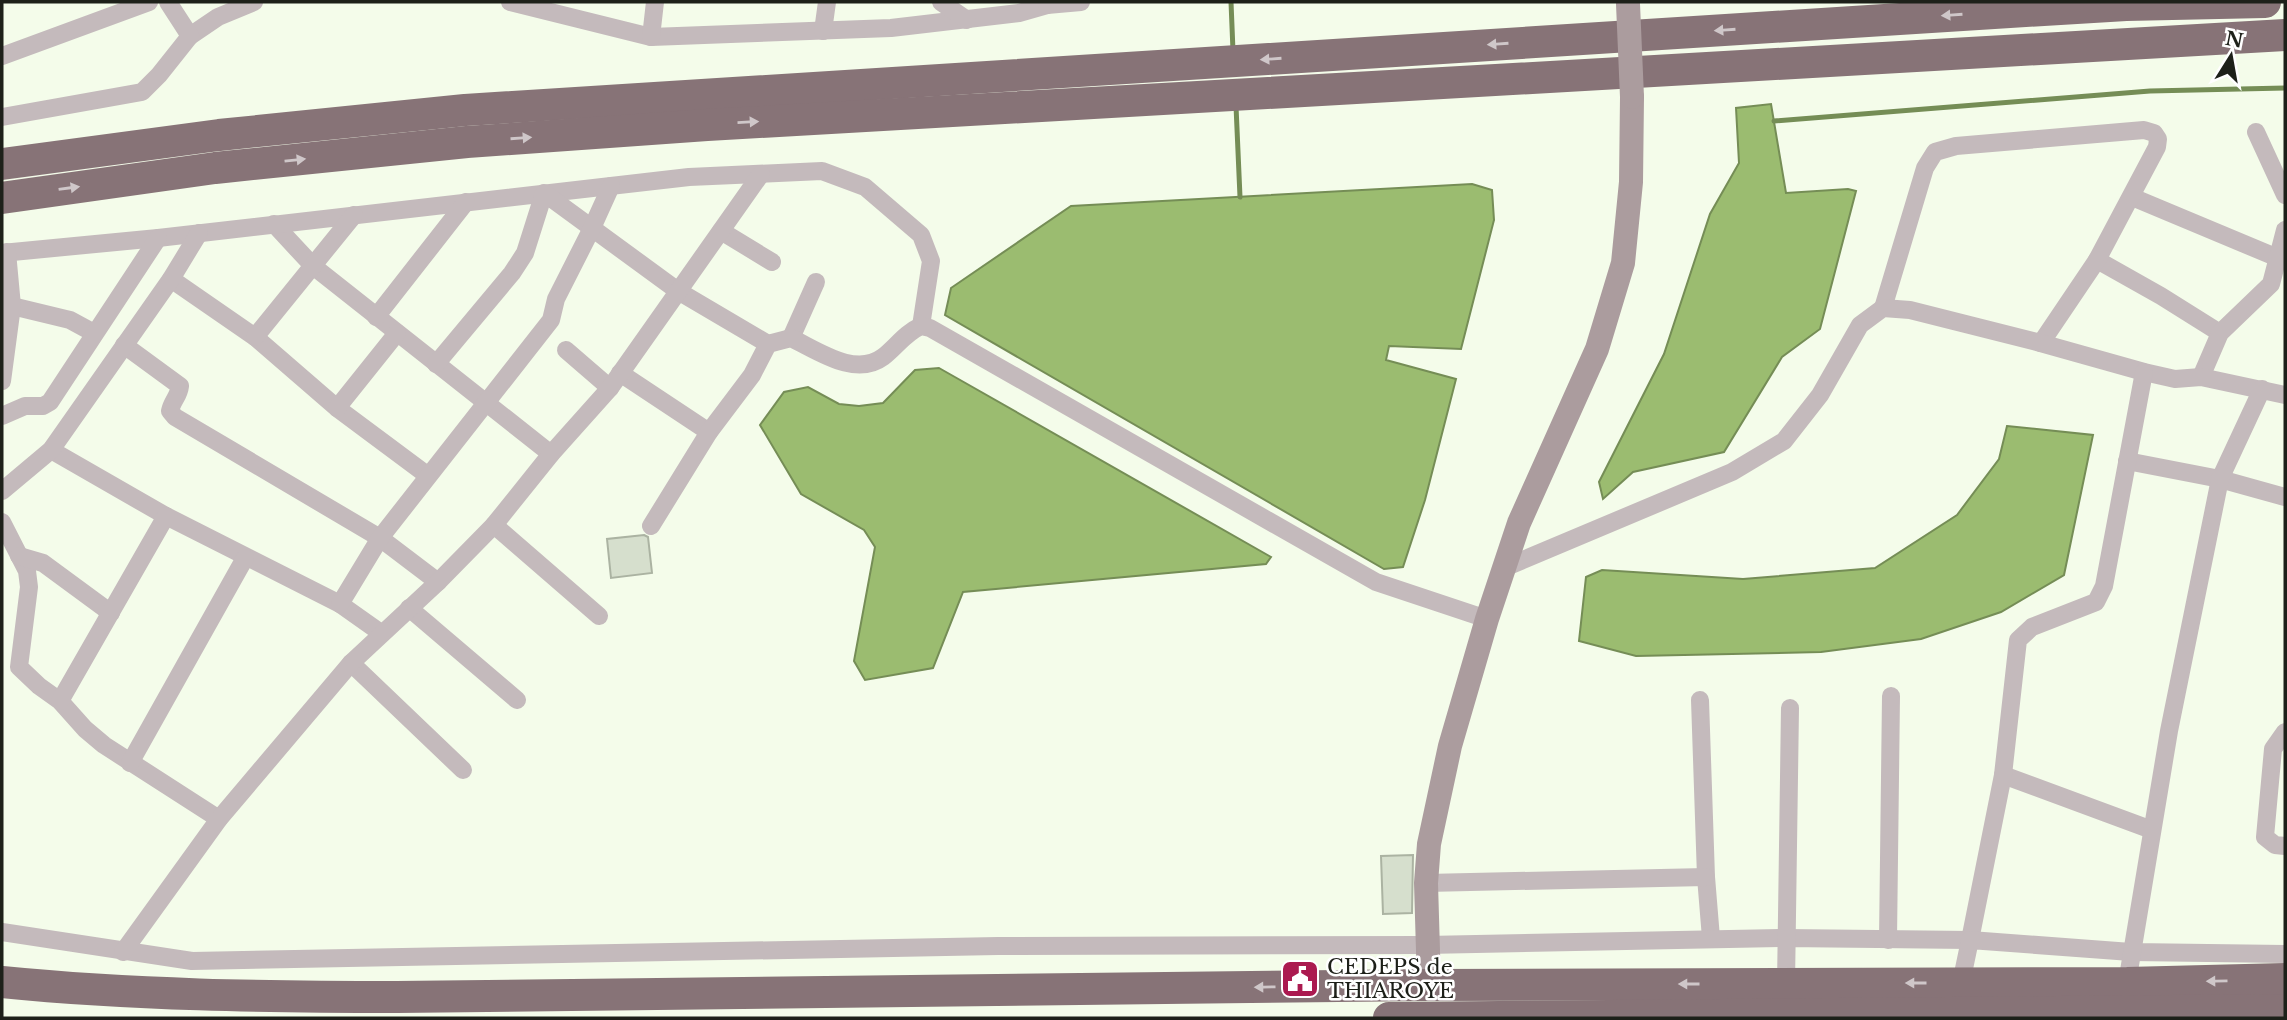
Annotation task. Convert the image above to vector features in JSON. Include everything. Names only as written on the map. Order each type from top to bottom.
[{"type":"highway","points":[[2,164],[207,137],[465,110],[2021,11],[2126,5],[2265,2]]},
{"type":"highway","points":[[2,198],[229,167],[467,142],[693,125],[2285,35]]},
{"type":"highway","points":[[2,982],[90,991],[257,997],[1429,985],[1961,983],[2129,968],[2285,979]]},
{"type":"highway","points":[[1389,1018],[2080,1015],[2285,1010]]},
{"type":"street","points":[[2,56],[149,2]]},
{"type":"street","points":[[168,2],[190,36]]},
{"type":"street","points":[[2,117],[142,92],[190,36],[218,17],[254,2]]},
{"type":"street","points":[[510,2],[651,37],[891,28],[1019,13],[1049,3],[1081,2]]},
{"type":"street","points":[[651,37],[655,2]]},
{"type":"street","points":[[823,31],[827,2]]},
{"type":"street","points":[[941,2],[967,20]]},
{"type":"street","points":[[1429,985],[1426,883],[1429,844],[1450,747],[1487,619],[1526,506],[1597,349],[1623,263],[1630,182],[1632,97],[1627,3]]},
{"type":"street","points":[[1504,568],[1732,472],[1784,441],[1820,395],[1860,324],[1883,308],[1925,169],[1935,152],[1970,145],[2144,130],[2154,133],[2158,139],[2157,147],[2132,197],[2097,260],[2041,343]]},
{"type":"street","points":[[2256,131],[2285,195]]},
{"type":"street","points":[[2,381],[12,306],[4,253],[689,177],[822,171],[865,187],[920,235],[931,261],[920,326]]},
{"type":"street","points":[[123,952],[219,819],[351,663],[438,582],[494,525],[615,380],[761,174]]},
{"type":"street","points":[[340,604],[380,538],[551,320],[556,299],[611,186]]},
{"type":"street","points":[[544,193],[678,291],[768,344],[791,338],[835,359],[855,365],[880,359],[920,326],[930,328],[1376,582],[1487,619]]},
{"type":"street","points":[[436,364],[512,273],[525,253],[544,193]]},
{"type":"street","points":[[2132,197],[2278,258]]},
{"type":"street","points":[[376,317],[466,202]]},
{"type":"street","points":[[255,337],[354,215]]},
{"type":"street","points":[[274,224],[313,266],[551,454]]},
{"type":"street","points":[[2201,377],[2220,333],[2278,287],[2278,258],[2285,230]]},
{"type":"street","points":[[721,231],[772,262]]},
{"type":"street","points":[[2,491],[51,450],[171,279],[199,233]]},
{"type":"street","points":[[2,416],[25,406],[43,406],[50,402],[158,237]]},
{"type":"street","points":[[2097,260],[2220,333]]},
{"type":"street","points":[[171,279],[255,337],[337,408],[427,475]]},
{"type":"street","points":[[791,338],[816,282]]},
{"type":"street","points":[[12,306],[71,320],[94,333]]},
{"type":"street","points":[[1883,308],[1910,310],[2175,379],[2201,377],[2285,395]]},
{"type":"street","points":[[337,408],[397,333]]},
{"type":"street","points":[[651,526],[709,432],[752,375],[768,344]]},
{"type":"street","points":[[124,345],[180,386],[179,394],[171,404],[170,411],[175,417],[380,538],[438,582]]},
{"type":"street","points":[[566,350],[709,432]]},
{"type":"street","points":[[1961,983],[2003,775],[2018,640],[2032,627],[2096,602],[2104,586],[2144,372]]},
{"type":"street","points":[[2129,968],[2169,731],[2220,479],[2262,389]]},
{"type":"street","points":[[51,450],[166,516],[340,604],[382,634]]},
{"type":"street","points":[[2127,461],[2220,479],[2285,497]]},
{"type":"street","points":[[60,701],[166,516]]},
{"type":"street","points":[[2,522],[27,571],[29,587],[19,667],[60,701],[85,729],[130,763],[219,819]]},
{"type":"street","points":[[494,525],[599,616]]},
{"type":"street","points":[[19,555],[43,563],[111,613]]},
{"type":"street","points":[[130,763],[245,558]]},
{"type":"street","points":[[409,608],[517,700]]},
{"type":"street","points":[[351,663],[463,770]]},
{"type":"street","points":[[1888,940],[1891,696]]},
{"type":"street","points":[[1700,700],[1706,877],[1711,938]]},
{"type":"street","points":[[1786,984],[1790,708]]},
{"type":"street","points":[[2285,732],[2279,750],[2265,837],[2275,845],[2285,846]]},
{"type":"street","points":[[2003,775],[2152,830]]},
{"type":"street","points":[[1426,883],[1706,877]]},
{"type":"street","points":[[2,932],[192,961],[998,946],[1426,945],[1711,938],[1970,940],[2129,968],[2285,954]]},
{"type":"shaded area","points":[[1771,104],[1786,193],[1848,189],[1856,191],[1820,329],[1782,357],[1724,452],[1633,472],[1603,499],[1599,482],[1664,354],[1710,214],[1739,163],[1736,108]]},
{"type":"shaded area","points":[[1472,184],[1492,190],[1494,220],[1461,349],[1389,346],[1386,360],[1456,379],[1425,500],[1403,567],[1384,569],[945,315],[951,288],[1071,206]]},
{"type":"shaded area","points":[[939,368],[1271,557],[1266,564],[963,592],[933,668],[865,680],[854,661],[875,547],[864,530],[801,494],[760,425],[784,392],[808,387],[839,404],[859,406],[883,403],[915,370]]},
{"type":"shaded area","points":[[2007,426],[2093,435],[2064,575],[2001,612],[1921,639],[1821,652],[1636,656],[1579,641],[1586,577],[1602,570],[1743,579],[1875,568],[1957,515],[1999,459]]},
{"type":"building","points":[[644,535],[648,537],[652,573],[611,578],[607,539]]},
{"type":"building","points":[[1413,855],[1412,913],[1383,914],[1381,856]]},
{"type":"waterway","points":[[1231,2],[1233,51]]},
{"type":"waterway","points":[[1774,121],[2150,91],[2285,88]]},
{"type":"waterway","points":[[1236,106],[1240,197]]},
{"type":"place","name":"CEDEPS de THIAROYE","points":[[1300,979]]}]
